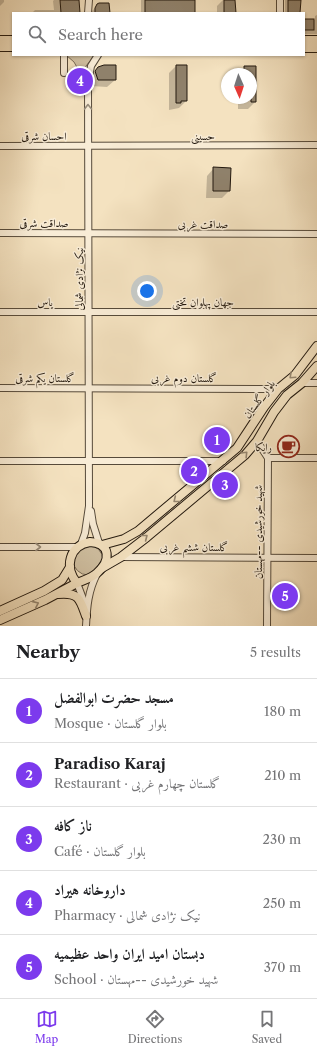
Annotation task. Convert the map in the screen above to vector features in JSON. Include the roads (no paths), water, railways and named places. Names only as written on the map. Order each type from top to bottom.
[{"type":"main road","points":[[0,40],[12,40]]},
{"type":"main road","points":[[305,40],[317,40]]},
{"type":"main road","points":[[0,47],[12,47]]},
{"type":"main road","points":[[305,48],[317,48]]},
{"type":"main road","name":"بلوار گلستان","points":[[101,544],[124,539],[138,531],[238,448],[278,389],[295,375],[317,346]]},
{"type":"main road","name":"بلوار گلستان","points":[[99,571],[121,557],[245,455],[257,441],[274,412],[287,395],[302,383],[317,366]]},
{"type":"main road","points":[[124,539],[125,547],[132,548]]},
{"type":"main road","points":[[0,620],[90,578],[99,571],[106,558],[107,553],[101,544],[90,542],[78,545],[71,557],[70,567],[72,576],[77,583]]},
{"type":"main road","points":[[0,611],[44,591],[62,580],[70,567]]},
{"type":"main road","points":[[56,595],[66,594],[76,596],[80,599],[86,613]]},
{"type":"street","points":[[89,0],[89,12]]},
{"type":"street","points":[[280,0],[280,12]]},
{"type":"street","points":[[64,56],[64,73]]},
{"type":"street","name":"نیک نژادی شمالی","points":[[90,506],[89,74],[91,66],[97,56]]},
{"type":"street","name":"احسان شرقی","points":[[0,146],[89,146]]},
{"type":"street","name":"حسینی","points":[[89,146],[317,146]]},
{"type":"street","name":"صداقت شرقی","points":[[0,233],[89,234]]},
{"type":"street","name":"صداقت غربی","points":[[89,234],[317,234]]},
{"type":"street","name":"یاس","points":[[0,312],[89,312]]},
{"type":"street","name":"جهان پهلوان تختی","points":[[89,312],[317,312]]},
{"type":"street","points":[[302,383],[317,383]]},
{"type":"street","name":"گلستان یکم شرقی","points":[[0,388],[89,388]]},
{"type":"street","name":"گلستان دوم غربی","points":[[89,388],[278,389]]},
{"type":"street","points":[[257,441],[268,458],[317,458]]},
{"type":"street","name":"شهید خورشیدی --مهستان","points":[[267,626],[268,458]]},
{"type":"street","points":[[0,461],[222,461]]},
{"type":"street","points":[[90,506],[93,524],[101,544]]},
{"type":"street","points":[[0,547],[78,545],[86,529],[90,506]]},
{"type":"street","name":"گلستان ششم غربی","points":[[121,557],[317,558]]},
{"type":"street","points":[[86,626],[86,613],[90,588],[99,571]]},
{"type":"street","points":[[77,583],[86,613]]},
{"type":"place","name":"داروخانه هیراد","points":[[80,81]]},
{"type":"place","name":"مسجد حضرت ابوالفضل","points":[[217,440]]},
{"type":"place","name":"رایکا","points":[[288,447]]},
{"type":"place","name":"Paradiso Karaj","points":[[194,471]]},
{"type":"place","name":"ناز کافه","points":[[225,485]]},
{"type":"place","name":"دبستان امید ایران واحد عظیمیه","points":[[285,596]]}]
